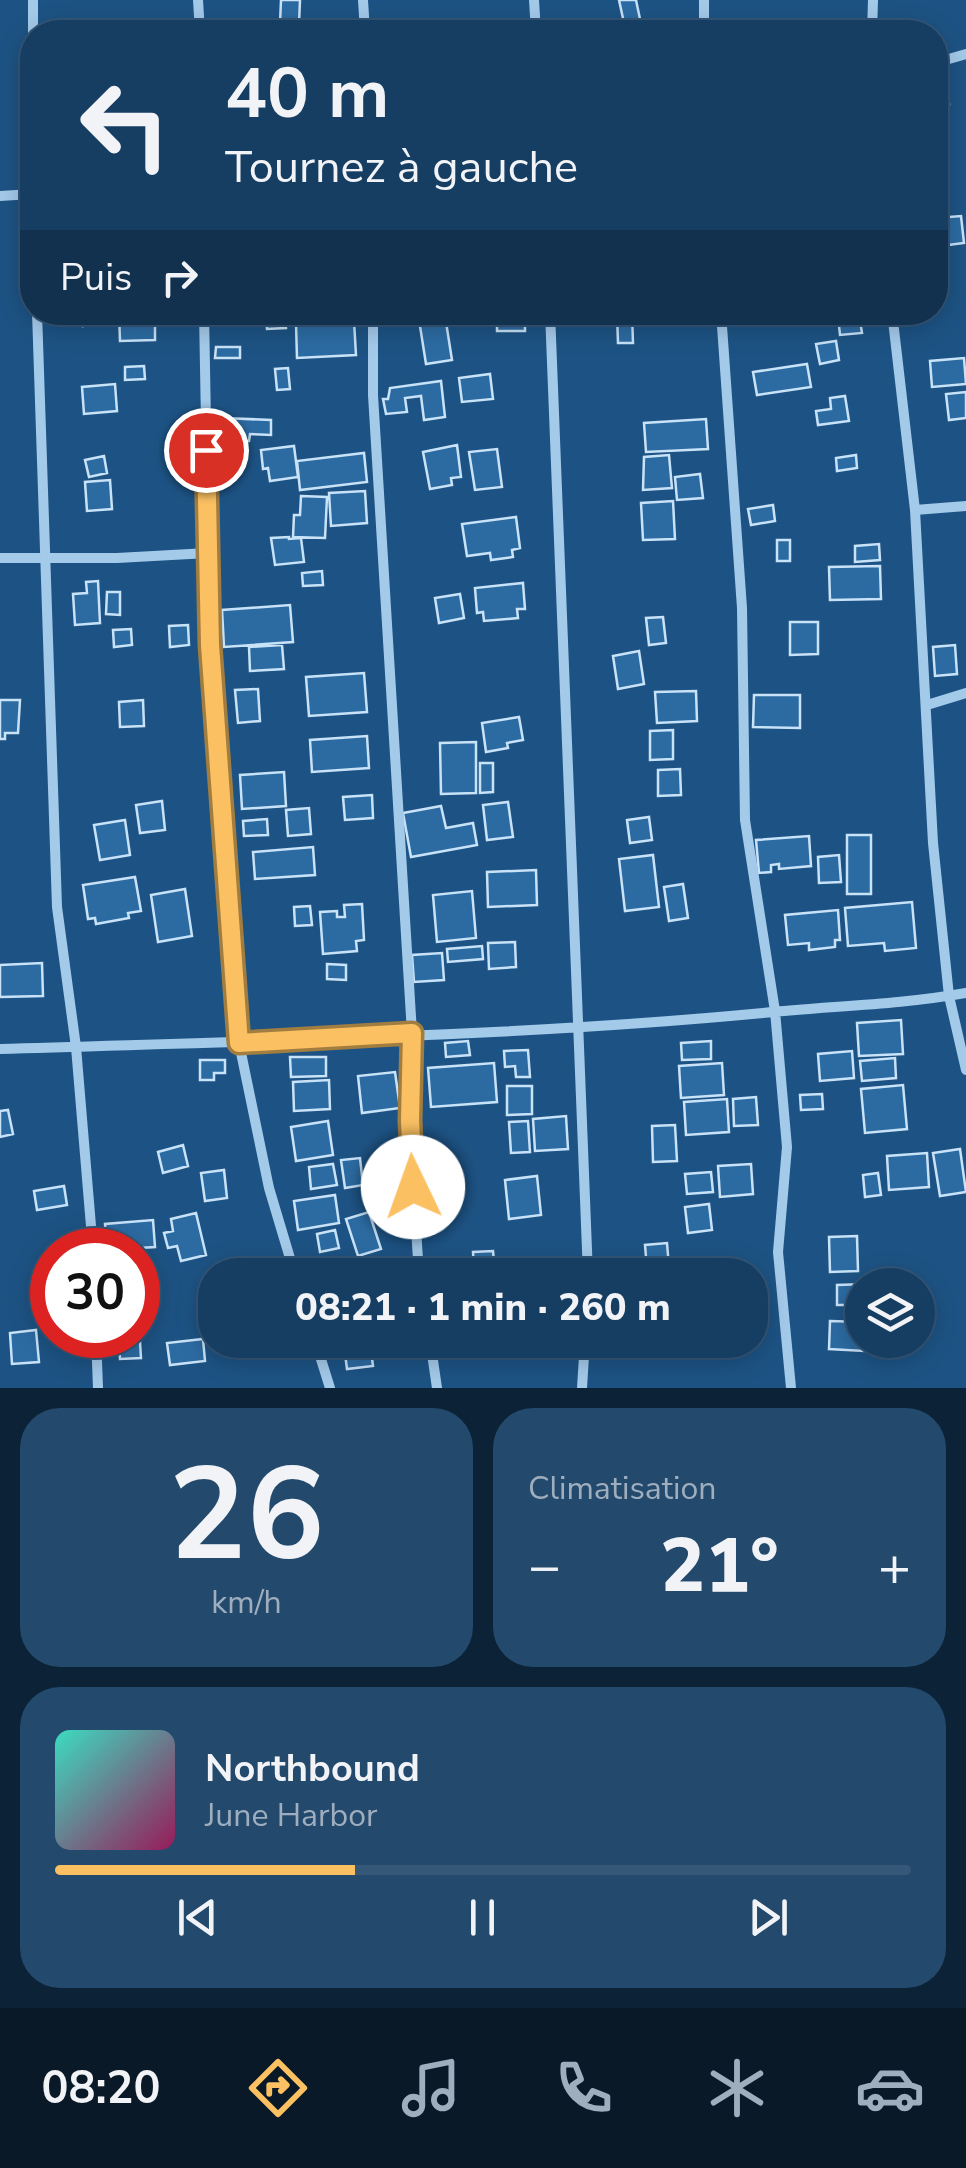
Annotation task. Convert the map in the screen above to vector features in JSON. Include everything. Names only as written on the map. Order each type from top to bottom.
[{"type":"street","points":[[37,325],[57,908],[76,1047],[90,1228]]},
{"type":"street","points":[[204,325],[210,645],[239,1043],[269,1188],[291,1258]]},
{"type":"street","points":[[373,325],[385,621],[412,1033],[410,1120],[418,1258]]},
{"type":"street","points":[[551,325],[587,1258]]},
{"type":"street","points":[[722,325],[742,608],[746,820],[775,1011],[787,1147],[778,1252],[791,1388]]},
{"type":"street","points":[[894,325],[916,510],[933,843],[949,996],[966,1070]]},
{"type":"street","points":[[916,510],[966,506]]},
{"type":"street","points":[[0,558],[208,554]]},
{"type":"street","points":[[927,705],[966,693]]},
{"type":"street","points":[[0,1049],[239,1043],[580,1026],[966,993]]},
{"type":"street","points":[[97,1358],[98,1388]]},
{"type":"street","points":[[321,1358],[330,1388]]},
{"type":"street","points":[[433,1358],[437,1388]]},
{"type":"street","points":[[582,1388],[584,1358]]},
{"type":"building","points":[[281,0],[300,0],[299,20],[280,20]]},
{"type":"building","points":[[619,0],[636,0],[640,19],[623,20]]},
{"type":"building","points":[[961,216],[964,243],[948,245],[948,217]]},
{"type":"building","points":[[119,325],[155,325],[155,340],[120,341]]},
{"type":"building","points":[[267,325],[286,325],[286,328],[267,329]]},
{"type":"building","points":[[296,325],[354,325],[356,355],[297,358]]},
{"type":"building","points":[[446,325],[452,360],[426,364],[420,326]]},
{"type":"building","points":[[497,325],[525,325],[525,331],[497,331]]},
{"type":"building","points":[[617,325],[632,325],[633,343],[618,343]]},
{"type":"building","points":[[839,325],[861,325],[862,333],[840,335]]},
{"type":"building","points":[[836,341],[839,360],[820,364],[816,344]]},
{"type":"building","points":[[216,347],[240,347],[240,358],[215,358]]},
{"type":"building","points":[[964,358],[966,384],[932,387],[930,361]]},
{"type":"building","points":[[807,364],[811,387],[757,395],[753,372]]},
{"type":"building","points":[[144,366],[145,379],[125,380],[125,367]]},
{"type":"building","points":[[288,368],[290,389],[277,390],[275,369]]},
{"type":"building","points":[[490,374],[493,399],[462,402],[459,378]]},
{"type":"building","points":[[441,381],[445,417],[424,420],[421,396],[405,398],[407,412],[386,414],[383,399],[388,399],[390,388]]},
{"type":"building","points":[[115,384],[117,411],[84,414],[82,387]]},
{"type":"building","points":[[966,392],[966,418],[949,420],[946,394]]},
{"type":"building","points":[[845,396],[849,421],[818,425],[816,411],[831,409],[830,398]]},
{"type":"building","points":[[223,418],[271,420],[271,435],[250,434],[249,441],[222,440]]},
{"type":"building","points":[[706,419],[708,449],[646,452],[644,423]]},
{"type":"building","points":[[457,445],[461,477],[451,478],[452,485],[430,489],[423,452]]},
{"type":"building","points":[[294,446],[298,477],[270,481],[268,468],[263,469],[261,450]]},
{"type":"building","points":[[497,449],[502,487],[475,490],[469,452]]},
{"type":"building","points":[[364,453],[367,482],[300,490],[297,461]]},
{"type":"building","points":[[669,455],[672,488],[643,490],[644,457]]},
{"type":"building","points":[[856,455],[857,468],[837,471],[836,458]]},
{"type":"building","points":[[104,456],[107,473],[89,477],[85,460]]},
{"type":"building","points":[[700,474],[703,498],[677,500],[675,477]]},
{"type":"building","points":[[110,480],[112,509],[87,511],[85,482]]},
{"type":"building","points":[[365,491],[367,523],[331,526],[329,493]]},
{"type":"building","points":[[301,496],[327,497],[325,538],[293,537],[294,515],[300,515]]},
{"type":"building","points":[[673,501],[675,539],[643,540],[641,503]]},
{"type":"building","points":[[773,505],[775,521],[751,525],[748,509]]},
{"type":"building","points":[[516,517],[520,548],[512,550],[513,557],[491,560],[490,553],[467,556],[462,524]]},
{"type":"building","points":[[271,538],[301,538],[304,562],[275,565]]},
{"type":"building","points":[[777,540],[790,540],[790,561],[777,561]]},
{"type":"building","points":[[879,544],[880,560],[855,562],[855,546]]},
{"type":"building","points":[[880,566],[881,599],[830,600],[829,567]]},
{"type":"building","points":[[322,571],[323,585],[303,586],[302,573]]},
{"type":"building","points":[[98,581],[100,623],[75,625],[73,594],[87,593],[86,582]]},
{"type":"building","points":[[523,583],[525,609],[517,609],[518,618],[484,621],[483,612],[477,613],[475,588]]},
{"type":"building","points":[[107,592],[120,592],[120,615],[106,614]]},
{"type":"building","points":[[460,594],[464,618],[439,623],[435,598]]},
{"type":"building","points":[[290,605],[293,642],[224,647],[222,610]]},
{"type":"building","points":[[663,617],[666,643],[649,645],[646,618]]},
{"type":"building","points":[[790,622],[818,622],[818,654],[790,655]]},
{"type":"building","points":[[188,625],[189,645],[170,647],[169,626]]},
{"type":"building","points":[[131,629],[132,645],[114,647],[113,630]]},
{"type":"building","points":[[282,645],[284,669],[250,671],[249,647]]},
{"type":"building","points":[[955,645],[957,674],[935,676],[933,647]]},
{"type":"building","points":[[639,651],[644,684],[618,689],[613,656]]},
{"type":"building","points":[[364,673],[367,712],[309,716],[306,677]]},
{"type":"building","points":[[258,689],[260,721],[238,723],[235,690]]},
{"type":"building","points":[[696,691],[697,721],[657,723],[655,692]]},
{"type":"building","points":[[754,695],[800,695],[800,728],[753,727]]},
{"type":"building","points":[[0,700],[20,700],[18,733],[5,733],[5,739],[0,739]]},
{"type":"building","points":[[143,700],[144,726],[120,727],[119,702]]},
{"type":"building","points":[[519,717],[523,740],[486,752],[482,723]]},
{"type":"building","points":[[673,730],[673,759],[650,760],[650,731]]},
{"type":"building","points":[[367,736],[369,768],[312,772],[310,740]]},
{"type":"building","points":[[476,742],[476,793],[441,794],[440,743]]},
{"type":"building","points":[[480,763],[493,763],[493,792],[480,793]]},
{"type":"building","points":[[680,769],[681,795],[658,796],[658,770]]},
{"type":"building","points":[[284,772],[286,806],[242,809],[240,775]]},
{"type":"building","points":[[372,795],[373,818],[345,820],[343,797]]},
{"type":"building","points":[[162,801],[165,830],[140,833],[136,805]]},
{"type":"building","points":[[508,802],[513,837],[487,840],[483,805]]},
{"type":"building","points":[[441,806],[446,828],[473,823],[477,845],[411,857],[403,813]]},
{"type":"building","points":[[309,808],[311,834],[288,836],[286,810]]},
{"type":"building","points":[[649,817],[652,840],[630,843],[627,820]]},
{"type":"building","points":[[267,819],[268,835],[244,836],[243,821]]},
{"type":"building","points":[[125,820],[130,855],[100,860],[94,825]]},
{"type":"building","points":[[847,835],[871,835],[871,894],[847,894]]},
{"type":"building","points":[[809,836],[811,866],[779,869],[779,864],[771,865],[771,872],[759,873],[756,840]]},
{"type":"building","points":[[313,847],[315,875],[255,879],[253,852]]},
{"type":"building","points":[[653,855],[659,907],[625,911],[619,859]]},
{"type":"building","points":[[839,855],[841,882],[819,883],[818,857]]},
{"type":"building","points":[[536,870],[537,905],[488,907],[487,872]]},
{"type":"building","points":[[135,877],[141,911],[128,913],[129,918],[96,924],[95,918],[88,919],[83,885]]},
{"type":"building","points":[[683,884],[688,918],[669,921],[664,887]]},
{"type":"building","points":[[185,889],[192,936],[158,942],[151,895]]},
{"type":"building","points":[[472,891],[476,938],[437,942],[433,895]]},
{"type":"building","points":[[912,902],[916,948],[885,951],[884,943],[848,946],[845,908]]},
{"type":"building","points":[[362,904],[364,940],[356,941],[357,951],[323,954],[320,912],[337,911],[337,917],[345,917],[344,905]]},
{"type":"building","points":[[310,906],[312,925],[295,926],[294,907]]},
{"type":"building","points":[[838,910],[840,940],[835,940],[835,947],[809,950],[809,943],[788,945],[785,915]]},
{"type":"building","points":[[515,942],[516,967],[489,969],[488,943]]},
{"type":"building","points":[[482,946],[483,959],[448,962],[447,949]]},
{"type":"building","points":[[442,953],[444,980],[414,982],[412,955]]},
{"type":"building","points":[[42,963],[43,996],[0,997],[0,965]]},
{"type":"building","points":[[327,964],[346,965],[346,980],[327,979]]},
{"type":"building","points":[[901,1020],[903,1054],[859,1056],[857,1023]]},
{"type":"building","points":[[468,1041],[470,1055],[446,1057],[445,1043]]},
{"type":"building","points":[[711,1041],[711,1059],[682,1060],[681,1043]]},
{"type":"building","points":[[528,1050],[530,1077],[516,1077],[515,1066],[505,1067],[504,1051]]},
{"type":"building","points":[[852,1051],[854,1078],[820,1081],[818,1054]]},
{"type":"building","points":[[290,1057],[326,1057],[326,1076],[291,1077]]},
{"type":"building","points":[[895,1058],[896,1078],[862,1081],[860,1061]]},
{"type":"building","points":[[200,1060],[225,1060],[225,1073],[214,1073],[214,1080],[200,1080]]},
{"type":"building","points":[[494,1063],[497,1102],[431,1107],[428,1068]]},
{"type":"building","points":[[722,1063],[724,1095],[681,1098],[679,1066]]},
{"type":"building","points":[[395,1072],[400,1108],[362,1113],[358,1076]]},
{"type":"building","points":[[329,1080],[330,1109],[294,1111],[293,1082]]},
{"type":"building","points":[[903,1085],[907,1129],[865,1133],[861,1089]]},
{"type":"building","points":[[507,1086],[532,1086],[532,1114],[507,1115]]},
{"type":"building","points":[[822,1094],[823,1109],[801,1110],[800,1095]]},
{"type":"building","points":[[756,1097],[758,1125],[734,1126],[733,1099]]},
{"type":"building","points":[[727,1099],[729,1132],[686,1135],[684,1102]]},
{"type":"building","points":[[8,1110],[13,1134],[0,1137],[0,1111]]},
{"type":"building","points":[[566,1116],[568,1149],[535,1151],[533,1119]]},
{"type":"building","points":[[328,1121],[333,1155],[296,1161],[291,1127]]},
{"type":"building","points":[[528,1121],[530,1152],[511,1153],[509,1122]]},
{"type":"building","points":[[675,1125],[677,1161],[653,1162],[652,1126]]},
{"type":"building","points":[[183,1145],[188,1166],[163,1173],[158,1152]]},
{"type":"building","points":[[960,1149],[966,1192],[940,1196],[933,1153]]},
{"type":"building","points":[[927,1153],[929,1187],[889,1190],[887,1156]]},
{"type":"building","points":[[360,1158],[363,1185],[345,1188],[341,1160]]},
{"type":"building","points":[[333,1164],[337,1185],[311,1189],[309,1167]]},
{"type":"building","points":[[751,1164],[753,1194],[720,1197],[718,1166]]},
{"type":"building","points":[[224,1170],[227,1198],[205,1201],[201,1173]]},
{"type":"building","points":[[711,1172],[713,1192],[687,1194],[685,1174]]},
{"type":"building","points":[[878,1173],[881,1195],[865,1197],[863,1175]]},
{"type":"building","points":[[537,1176],[541,1215],[509,1219],[505,1180]]},
{"type":"building","points":[[64,1186],[67,1205],[37,1210],[34,1191]]},
{"type":"building","points":[[335,1195],[339,1223],[298,1230],[294,1201]]},
{"type":"building","points":[[709,1204],[712,1230],[688,1233],[685,1207]]},
{"type":"building","points":[[369,1212],[381,1249],[358,1256],[346,1219]]},
{"type":"building","points":[[196,1213],[206,1255],[181,1261],[177,1246],[168,1248],[164,1233],[173,1231],[171,1219]]},
{"type":"building","points":[[153,1220],[154,1228],[105,1228],[105,1224]]},
{"type":"building","points":[[335,1230],[339,1248],[320,1252],[317,1234]]},
{"type":"building","points":[[857,1236],[858,1268],[830,1272],[829,1237]]},
{"type":"building","points":[[667,1243],[668,1258],[646,1258],[645,1245]]},
{"type":"building","points":[[493,1251],[494,1258],[473,1258],[473,1252]]},
{"type":"building","points":[[837,1285],[845,1285],[845,1305],[837,1305]]},
{"type":"building","points":[[830,1321],[845,1321],[845,1350],[829,1349]]},
{"type":"building","points":[[30,1331],[30,1358],[39,1358],[39,1362],[12,1364],[10,1333]]},
{"type":"building","points":[[198,1340],[198,1358],[205,1361],[170,1365],[167,1343]]},
{"type":"building","points":[[346,1358],[372,1358],[373,1366],[347,1369]]},
{"type":"route","points":[[206,450],[210,645],[239,1043],[412,1033],[413,1187]]}]
